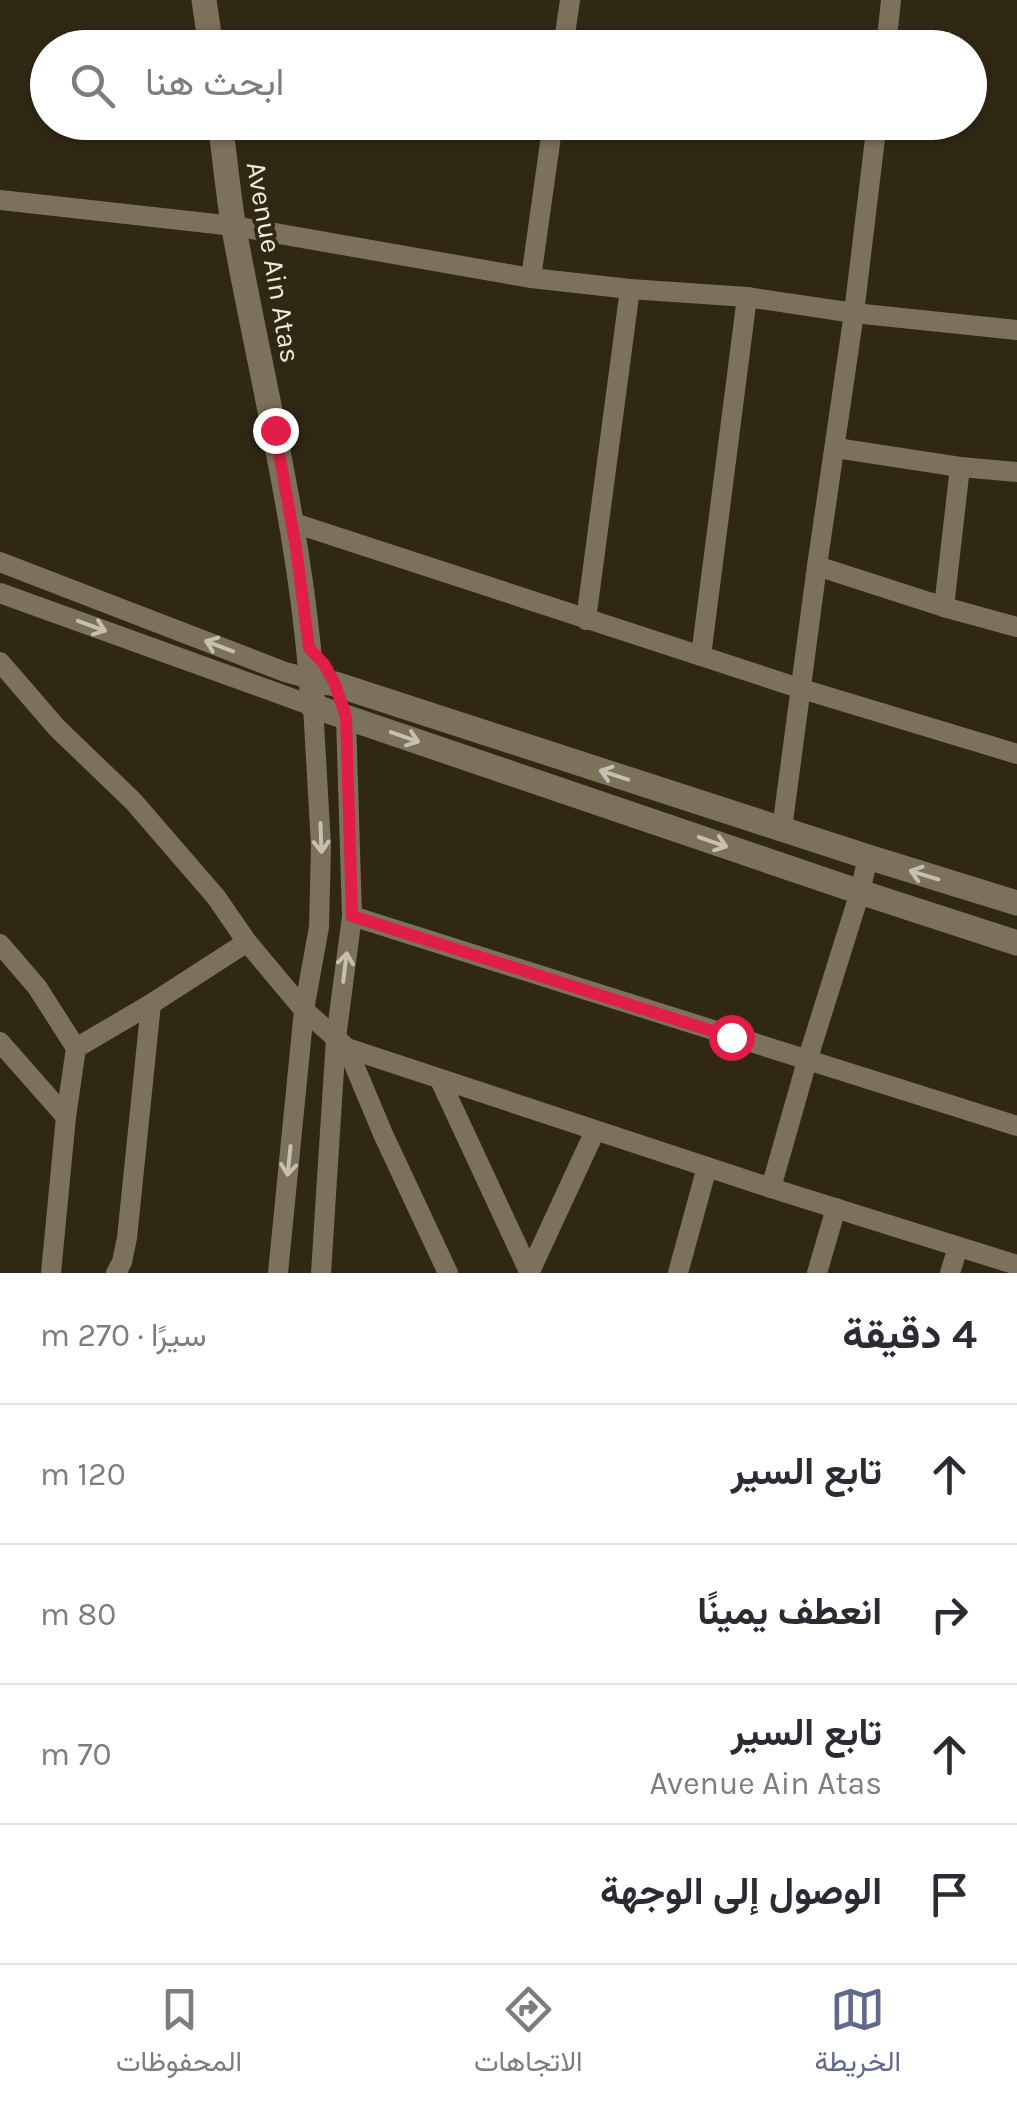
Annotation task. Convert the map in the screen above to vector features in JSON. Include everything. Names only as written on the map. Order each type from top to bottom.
[{"type":"street","points":[[204,0],[208,30]]},
{"type":"street","points":[[566,30],[570,0]]},
{"type":"street","points":[[888,30],[891,0]]},
{"type":"street","name":"Avenue Ain Atas","points":[[222,140],[234,226],[291,522],[309,648],[323,682]]},
{"type":"street","points":[[531,278],[550,140]]},
{"type":"street","points":[[782,830],[875,140]]},
{"type":"street","points":[[0,200],[234,226],[531,278],[747,297],[1017,330]]},
{"type":"street","points":[[586,620],[630,289]]},
{"type":"street","points":[[701,656],[747,297]]},
{"type":"street","points":[[836,448],[1017,472]]},
{"type":"street","points":[[944,607],[960,467]]},
{"type":"street","points":[[291,522],[586,620],[1017,754]]},
{"type":"street","points":[[0,562],[268,665],[1017,903]]},
{"type":"street","points":[[817,566],[1017,627]]},
{"type":"street","points":[[0,594],[313,706],[1017,944]]},
{"type":"street","points":[[0,662],[57,728],[133,801],[216,897],[247,942],[304,1010],[342,1043],[595,1131],[1017,1265]]},
{"type":"street","points":[[278,1273],[304,1010],[319,927],[322,846],[313,706],[323,682]]},
{"type":"street","points":[[321,1273],[352,916],[346,717],[323,682]]},
{"type":"street","points":[[771,1188],[868,858]]},
{"type":"street","points":[[352,916],[1017,1126]]},
{"type":"street","points":[[76,1048],[247,942]]},
{"type":"street","points":[[0,944],[37,986],[76,1048],[50,1273]]},
{"type":"street","points":[[116,1273],[128,1238],[151,1004]]},
{"type":"street","points":[[0,1042],[66,1117]]},
{"type":"street","points":[[342,1043],[448,1273]]},
{"type":"street","points":[[440,1080],[527,1267],[532,1267],[595,1131]]},
{"type":"street","points":[[678,1273],[708,1167]]},
{"type":"street","points":[[816,1273],[836,1208]]},
{"type":"street","points":[[950,1273],[958,1247]]},
{"type":"route","points":[[275,430],[309,648],[335,684],[346,717],[352,916],[731,1037]]}]
